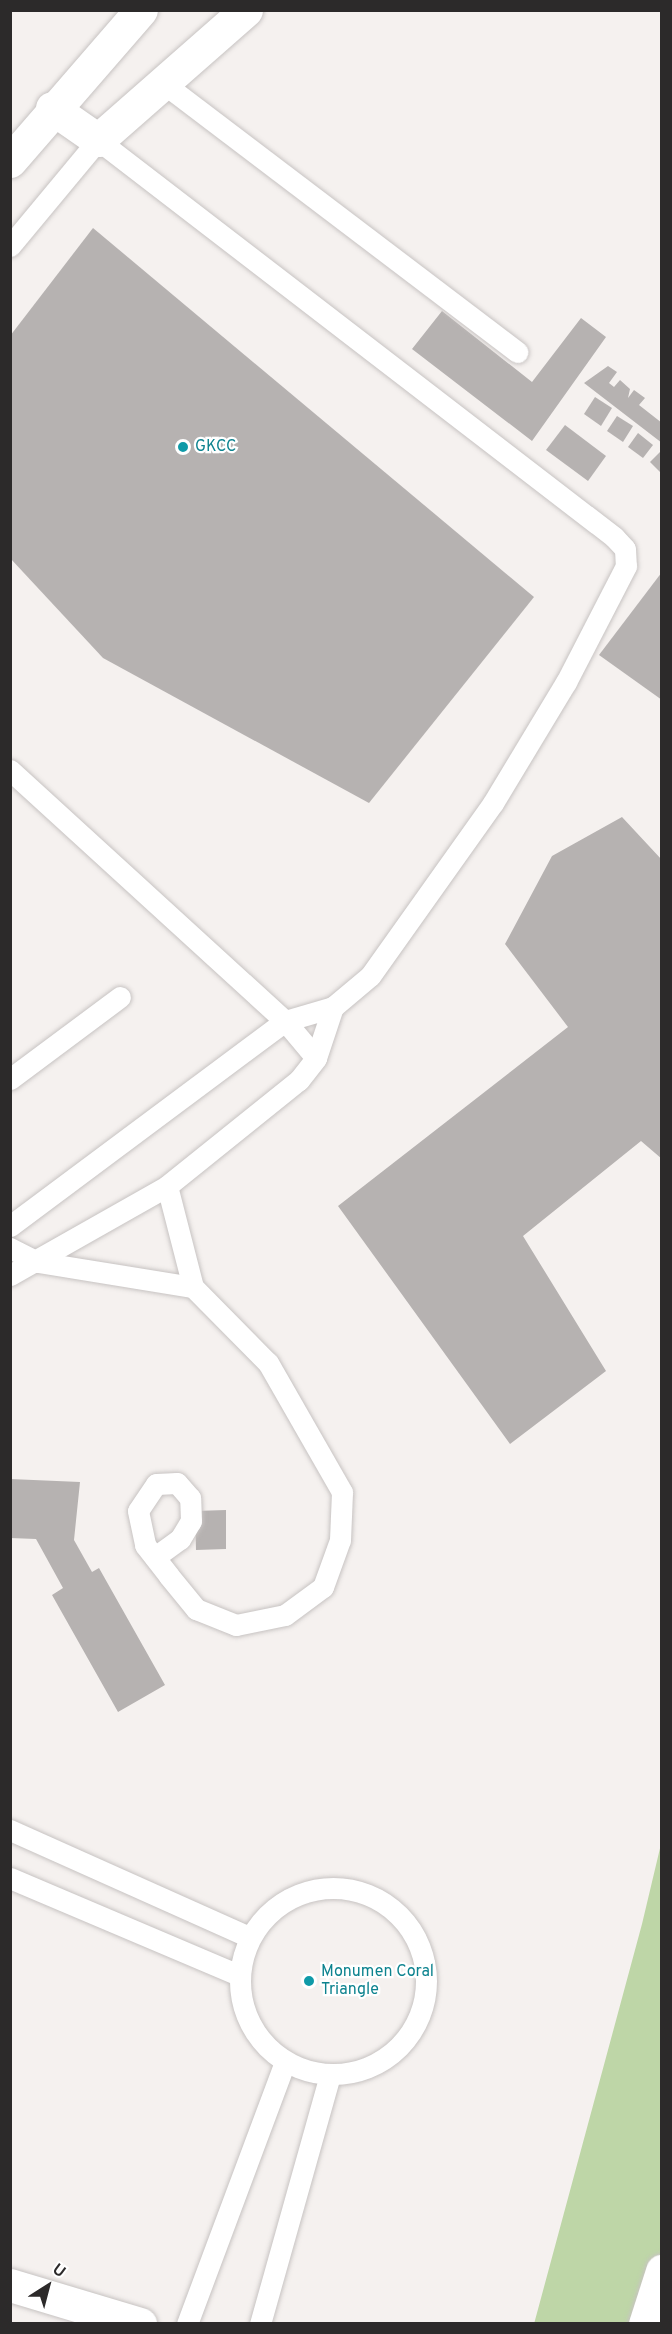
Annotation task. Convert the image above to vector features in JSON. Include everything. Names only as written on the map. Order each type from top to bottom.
[{"type":"main road","points":[[10,161],[52,108],[141,10]]},
{"type":"main road","points":[[52,108],[98,140],[246,10]]},
{"type":"main road","points":[[645,2324],[662,2271]]},
{"type":"main road","points":[[10,2285],[140,2324]]},
{"type":"lane","points":[[163,83],[518,352]]},
{"type":"lane","points":[[10,246],[98,140],[625,549],[626,566],[493,803],[370,976],[333,1006],[285,1021],[10,1226]]},
{"type":"lane","points":[[10,770],[285,1021],[316,1058]]},
{"type":"lane","points":[[10,1079],[120,998]]},
{"type":"lane","points":[[10,1275],[38,1262],[167,1186],[299,1080],[316,1058],[333,1006]]},
{"type":"lane","points":[[155,1557],[196,1609],[236,1625],[285,1615],[323,1587],[340,1540],[342,1492],[268,1363],[193,1287],[167,1186]]},
{"type":"lane","points":[[10,1248],[38,1262],[193,1287]]},
{"type":"lane","points":[[10,1830],[249,1937]]},
{"type":"lane","points":[[10,1878],[238,1975]]},
{"type":"lane","points":[[330,1887],[363,1892],[393,1908],[414,1934],[426,1965],[426,1998],[414,2030],[393,2055],[363,2071],[330,2075],[285,2062],[249,2025],[238,1975],[249,1937],[269,1911],[297,1893],[330,1887]]},
{"type":"lane","points":[[187,2324],[285,2062]]},
{"type":"lane","points":[[260,2324],[330,2075]]},
{"type":"green space","points":[[661,1844],[661,2323],[534,2324],[642,1924]]},
{"type":"building","name":"GKCC","points":[[93,228],[534,597],[369,803],[103,658],[10,558],[10,336]]},
{"type":"building","points":[[442,311],[532,382],[581,318],[606,337],[532,441],[412,349]]},
{"type":"building","points":[[608,366],[617,372],[609,383],[614,387],[620,380],[630,389],[628,398],[634,390],[645,398],[639,405],[662,423],[662,443],[584,383]]},
{"type":"building","points":[[595,397],[612,408],[601,426],[584,414]]},
{"type":"building","points":[[617,416],[633,426],[623,442],[607,431]]},
{"type":"building","points":[[565,425],[606,456],[588,481],[546,450]]},
{"type":"building","points":[[638,433],[653,445],[643,458],[628,447]]},
{"type":"building","points":[[662,450],[662,474],[650,462]]},
{"type":"building","points":[[662,572],[662,700],[599,655]]},
{"type":"building","points":[[622,817],[662,860],[662,1159],[641,1141],[523,1236],[606,1371],[510,1444],[338,1206],[568,1027],[505,944],[552,856]]},
{"type":"building","points":[[10,1479],[80,1482],[74,1540],[92,1572],[99,1568],[165,1685],[118,1712],[52,1595],[63,1588],[36,1539],[10,1538]]},
{"type":"building","points":[[226,1510],[226,1549],[196,1550],[195,1511]]},
{"type":"place","name":"GKCC","points":[[183,447]]},
{"type":"place","name":"Monumen Coral Triangle","points":[[309,1981]]}]
